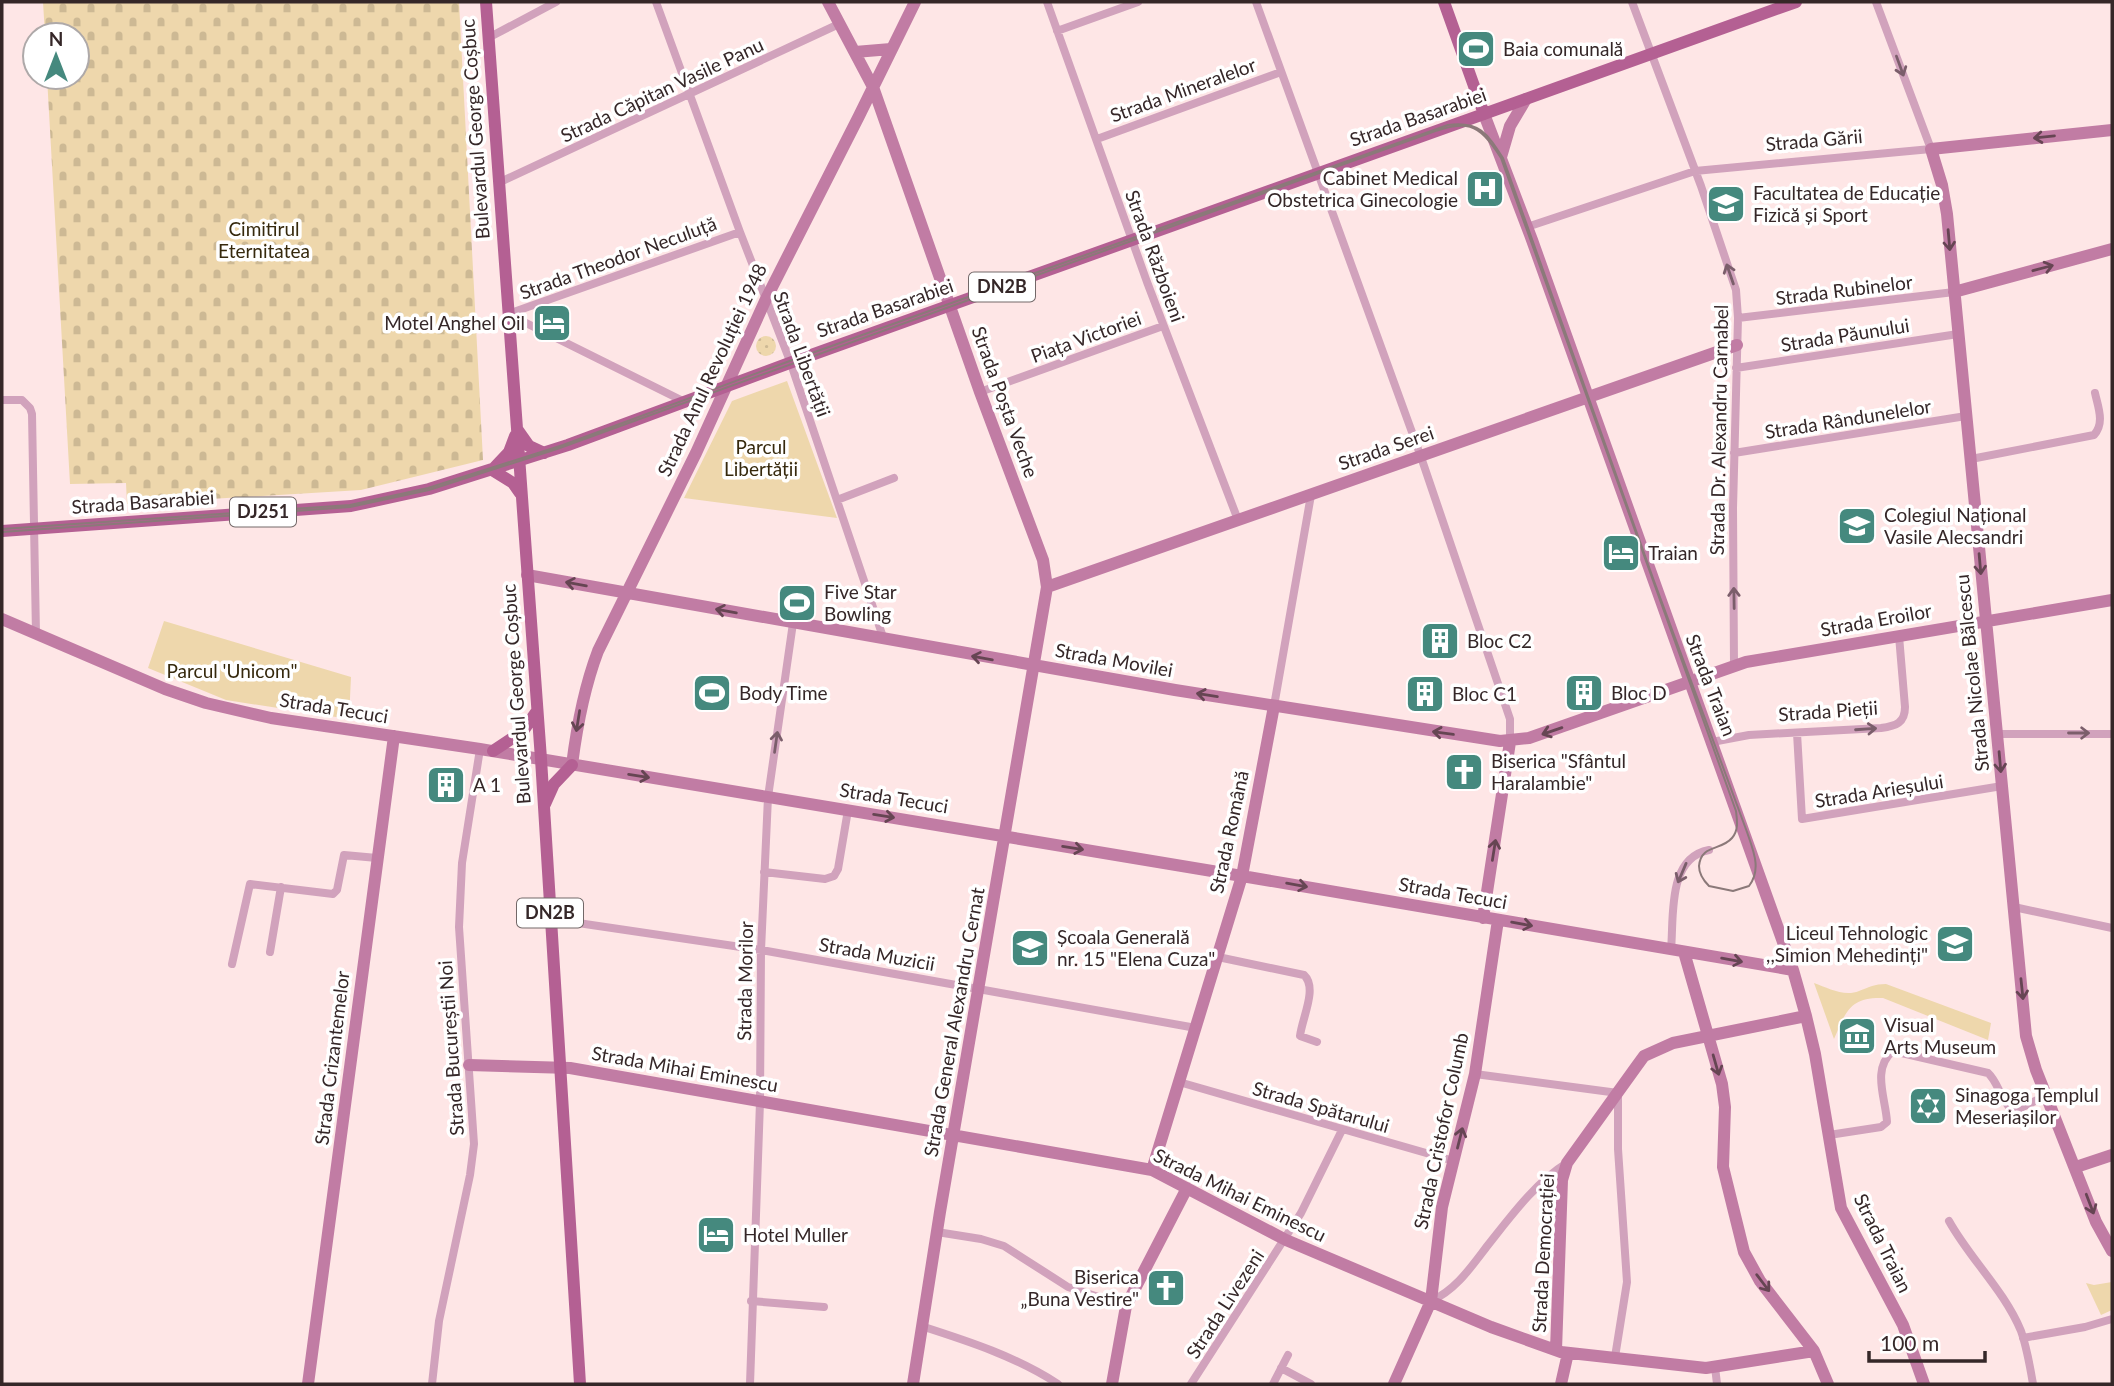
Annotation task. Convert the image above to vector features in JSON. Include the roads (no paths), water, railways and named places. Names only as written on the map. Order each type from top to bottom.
[{"type":"main road","name":"Bulevardul George Coșbuc","points":[[486,2],[541,760],[579,1384]]},
{"type":"main road","name":"Strada Traian","points":[[1444,2],[1484,114]]},
{"type":"main road","name":"Strada Basarabiei","points":[[2,531],[351,506],[429,489],[544,453],[790,362],[1796,2]]},
{"type":"main road","points":[[517,429],[529,446],[544,453]]},
{"type":"main road","points":[[517,429],[509,452],[492,470],[513,483],[522,495]]},
{"type":"main road","points":[[487,750],[523,732],[537,711]]},
{"type":"main road","points":[[544,808],[554,784],[572,765]]},
{"type":"street","points":[[488,38],[556,2]]},
{"type":"street","name":"Strada Libertății","points":[[656,2],[790,362],[884,640]]},
{"type":"street","name":"Strada Poșta Veche","points":[[828,2],[873,87],[980,393],[1042,560],[1047,587],[1035,666]]},
{"type":"street","name":"Strada Anul Revoluției 1948","points":[[572,765],[578,716],[588,678],[626,593],[727,387],[766,299],[915,2]]},
{"type":"street","name":"Strada Războieni","points":[[1047,2],[1163,326],[1238,520]]},
{"type":"street","points":[[1058,31],[1138,2]]},
{"type":"street","points":[[1256,2],[1421,457],[1510,719],[1510,742],[1483,918]]},
{"type":"street","name":"Strada Dr. Alexandru Carnabel","points":[[1632,2],[1736,290],[1738,318],[1734,453],[1734,666]]},
{"type":"street","name":"Strada Nicolae Bălcescu","points":[[1876,2],[1931,149],[1945,201],[2026,1036],[2036,1070],[2096,1222],[2112,1251]]},
{"type":"street","name":"Strada Căpitan Vasile Panu","points":[[498,183],[839,24]]},
{"type":"street","points":[[855,52],[891,50]]},
{"type":"street","name":"Strada Mineralelor","points":[[1097,139],[1281,72]]},
{"type":"street","points":[[1501,158],[1510,126],[1526,99]]},
{"type":"street","name":"Strada Traian","points":[[1484,114],[1527,227],[1793,971],[1807,1016],[1841,1208],[1903,1325],[1924,1384]]},
{"type":"street","name":"Strada Gării","points":[[1527,227],[1695,171],[2112,130]]},
{"type":"street","name":"Strada Theodor Neculuță","points":[[508,314],[740,232]]},
{"type":"street","points":[[1954,292],[2112,249]]},
{"type":"street","name":"Strada Rubinelor","points":[[1738,318],[1954,292]]},
{"type":"street","points":[[508,314],[685,402]]},
{"type":"street","name":"Piața Victoriei","points":[[980,393],[1163,326]]},
{"type":"street","name":"Strada Păunului","points":[[1736,368],[1958,334]]},
{"type":"street","name":"Strada Serei","points":[[1047,587],[1737,345]]},
{"type":"street","points":[[1971,459],[2094,435],[2100,422],[2095,393]]},
{"type":"street","points":[[2,400],[22,400],[30,408],[36,634]]},
{"type":"street","name":"Strada Rândunelelor","points":[[1734,453],[1966,416]]},
{"type":"street","points":[[837,500],[894,478]]},
{"type":"street","name":"Strada Română","points":[[1152,1170],[1242,876],[1311,495]]},
{"type":"street","name":"Strada Movilei","points":[[527,575],[1035,666],[1510,742],[1529,738],[1690,683]]},
{"type":"street","name":"Strada Eroilor","points":[[1690,683],[1746,662],[2112,600]]},
{"type":"street","name":"Strada Tecuci","points":[[2,620],[165,689],[206,703],[271,718],[487,750],[1006,836],[1793,971]]},
{"type":"street","name":"Strada Morilor","points":[[750,1384],[760,1101],[761,950],[768,797],[793,623]]},
{"type":"street","name":"Strada Pieții","points":[[1712,742],[1749,735],[1887,727],[1903,721],[1905,707],[1899,636]]},
{"type":"street","name":"Strada General Alexandru Cernat","points":[[913,1384],[1035,666]]},
{"type":"street","name":"Strada Arieșului","points":[[1797,733],[1802,819],[2002,786]]},
{"type":"street","points":[[1997,734],[2112,734]]},
{"type":"street","name":"Strada Crizantemelor","points":[[308,1384],[394,736]]},
{"type":"street","name":"Strada Bucureștii Noi","points":[[432,1384],[439,1321],[472,1159],[474,1126],[459,906],[462,863],[487,750]]},
{"type":"street","points":[[764,872],[825,879],[834,876],[838,869],[848,810]]},
{"type":"street","points":[[1709,850],[1695,855],[1683,867],[1677,887],[1678,951],[1708,1035],[1724,1096],[1723,1167],[1744,1252],[1760,1281],[1814,1351],[1828,1384]]},
{"type":"street","points":[[232,964],[250,884],[333,894],[337,890],[344,855],[377,858]]},
{"type":"street","points":[[271,953],[281,887]]},
{"type":"street","points":[[2014,907],[2112,928]]},
{"type":"street","name":"Strada Muzicii","points":[[551,919],[761,950],[1196,1028]]},
{"type":"street","name":"Strada Cristofor Columb","points":[[1394,1384],[1430,1301],[1442,1206],[1475,1074],[1498,920]]},
{"type":"street","points":[[1217,957],[1304,975],[1310,988],[1300,1036],[1317,1042]]},
{"type":"street","name":"Strada Democrației","points":[[1561,1384],[1562,1180],[1567,1163],[1644,1056],[1663,1047],[1708,1035],[1807,1016]]},
{"type":"street","points":[[1829,1135],[1881,1127],[1885,1124],[1887,1118],[1881,1095],[1882,1075],[1884,1064],[1893,1051],[1987,1073],[1992,1076],[2004,1102],[2011,1109],[2021,1108],[2047,1095]]},
{"type":"street","name":"Strada Mihai Eminescu","points":[[468,1065],[560,1067],[1152,1170],[1286,1240],[1430,1301],[1562,1352],[1699,1368],[1814,1351]]},
{"type":"street","points":[[1475,1074],[1618,1093],[1618,1149],[1628,1282],[1615,1357]]},
{"type":"street","name":"Strada Spătarului","points":[[1179,1082],[1454,1161]]},
{"type":"street","name":"Strada Livezeni","points":[[1191,1384],[1286,1240],[1342,1130]]},
{"type":"street","points":[[2076,1167],[2112,1156]]},
{"type":"street","points":[[1430,1301],[1452,1288],[1532,1193],[1553,1172],[1567,1163]]},
{"type":"street","points":[[1112,1384],[1126,1306],[1186,1188]]},
{"type":"street","points":[[1949,1221],[1961,1243],[2004,1301],[2023,1338],[2033,1384]]},
{"type":"street","points":[[937,1232],[981,1239],[1004,1246],[1068,1287],[1126,1306]]},
{"type":"street","points":[[751,1301],[824,1307]]},
{"type":"street","points":[[2023,1338],[2085,1327],[2112,1319]]},
{"type":"street","points":[[921,1326],[999,1354],[1043,1374],[1058,1384]]},
{"type":"street","points":[[1273,1384],[1288,1355]]},
{"type":"street","points":[[1715,1367],[1717,1384]]},
{"type":"street","points":[[1281,1368],[1311,1384]]},
{"type":"tram line","points":[[2,529],[350,505],[428,488],[563,445],[1448,125],[1467,125],[1475,127],[1487,136],[1503,158],[1752,846],[1755,873],[1749,886],[1733,891],[1709,886],[1701,874],[1699,866],[1703,854],[1728,842],[1736,832],[1736,811],[1501,158],[1485,137],[1470,127],[1452,127],[1427,134],[557,449],[429,490],[350,507],[2,532]]},
{"type":"place","name":"Baia comunală","points":[[1476,49]]},
{"type":"place","name":"Cabinet Medical Obstetrica Ginecologie","points":[[1485,189]]},
{"type":"place","name":"Facultatea de Educație Fizică și Sport","points":[[1726,204]]},
{"type":"place","name":"Motel Anghel Oil","points":[[552,323]]},
{"type":"place","name":"Colegiul Național Vasile Alecsandri","points":[[1857,526]]},
{"type":"place","name":"Traian","points":[[1621,553]]},
{"type":"place","name":"Five Star Bowling","points":[[797,603]]},
{"type":"place","name":"Bloc C2","points":[[1440,641]]},
{"type":"place","name":"Body Time","points":[[712,693]]},
{"type":"place","name":"Bloc D","points":[[1584,693]]},
{"type":"place","name":"Bloc C1","points":[[1425,694]]},
{"type":"place","name":"Biserica \"Sfântul Haralambie\"","points":[[1464,772]]},
{"type":"place","name":"A 1","points":[[446,785]]},
{"type":"place","name":"Liceul Tehnologic ,,Simion Mehedinți\"","points":[[1955,944]]},
{"type":"place","name":"Școala Generală nr. 15 \"Elena Cuza\"","points":[[1030,948]]},
{"type":"place","name":"Visual Arts Museum","points":[[1857,1036]]},
{"type":"place","name":"Sinagoga Templul Meseriașilor","points":[[1928,1106]]},
{"type":"place","name":"Hotel Muller","points":[[716,1235]]},
{"type":"place","name":"Biserica „Buna Vestire\"","points":[[1166,1288]]},
{"type":"park label","name":"Cimitirul Eternitatea","points":[[264,240]]},
{"type":"park label","name":"Parcul Libertății","points":[[761,458]]},
{"type":"park label","name":"Parcul 'Unicom\"","points":[[232,671]]}]
